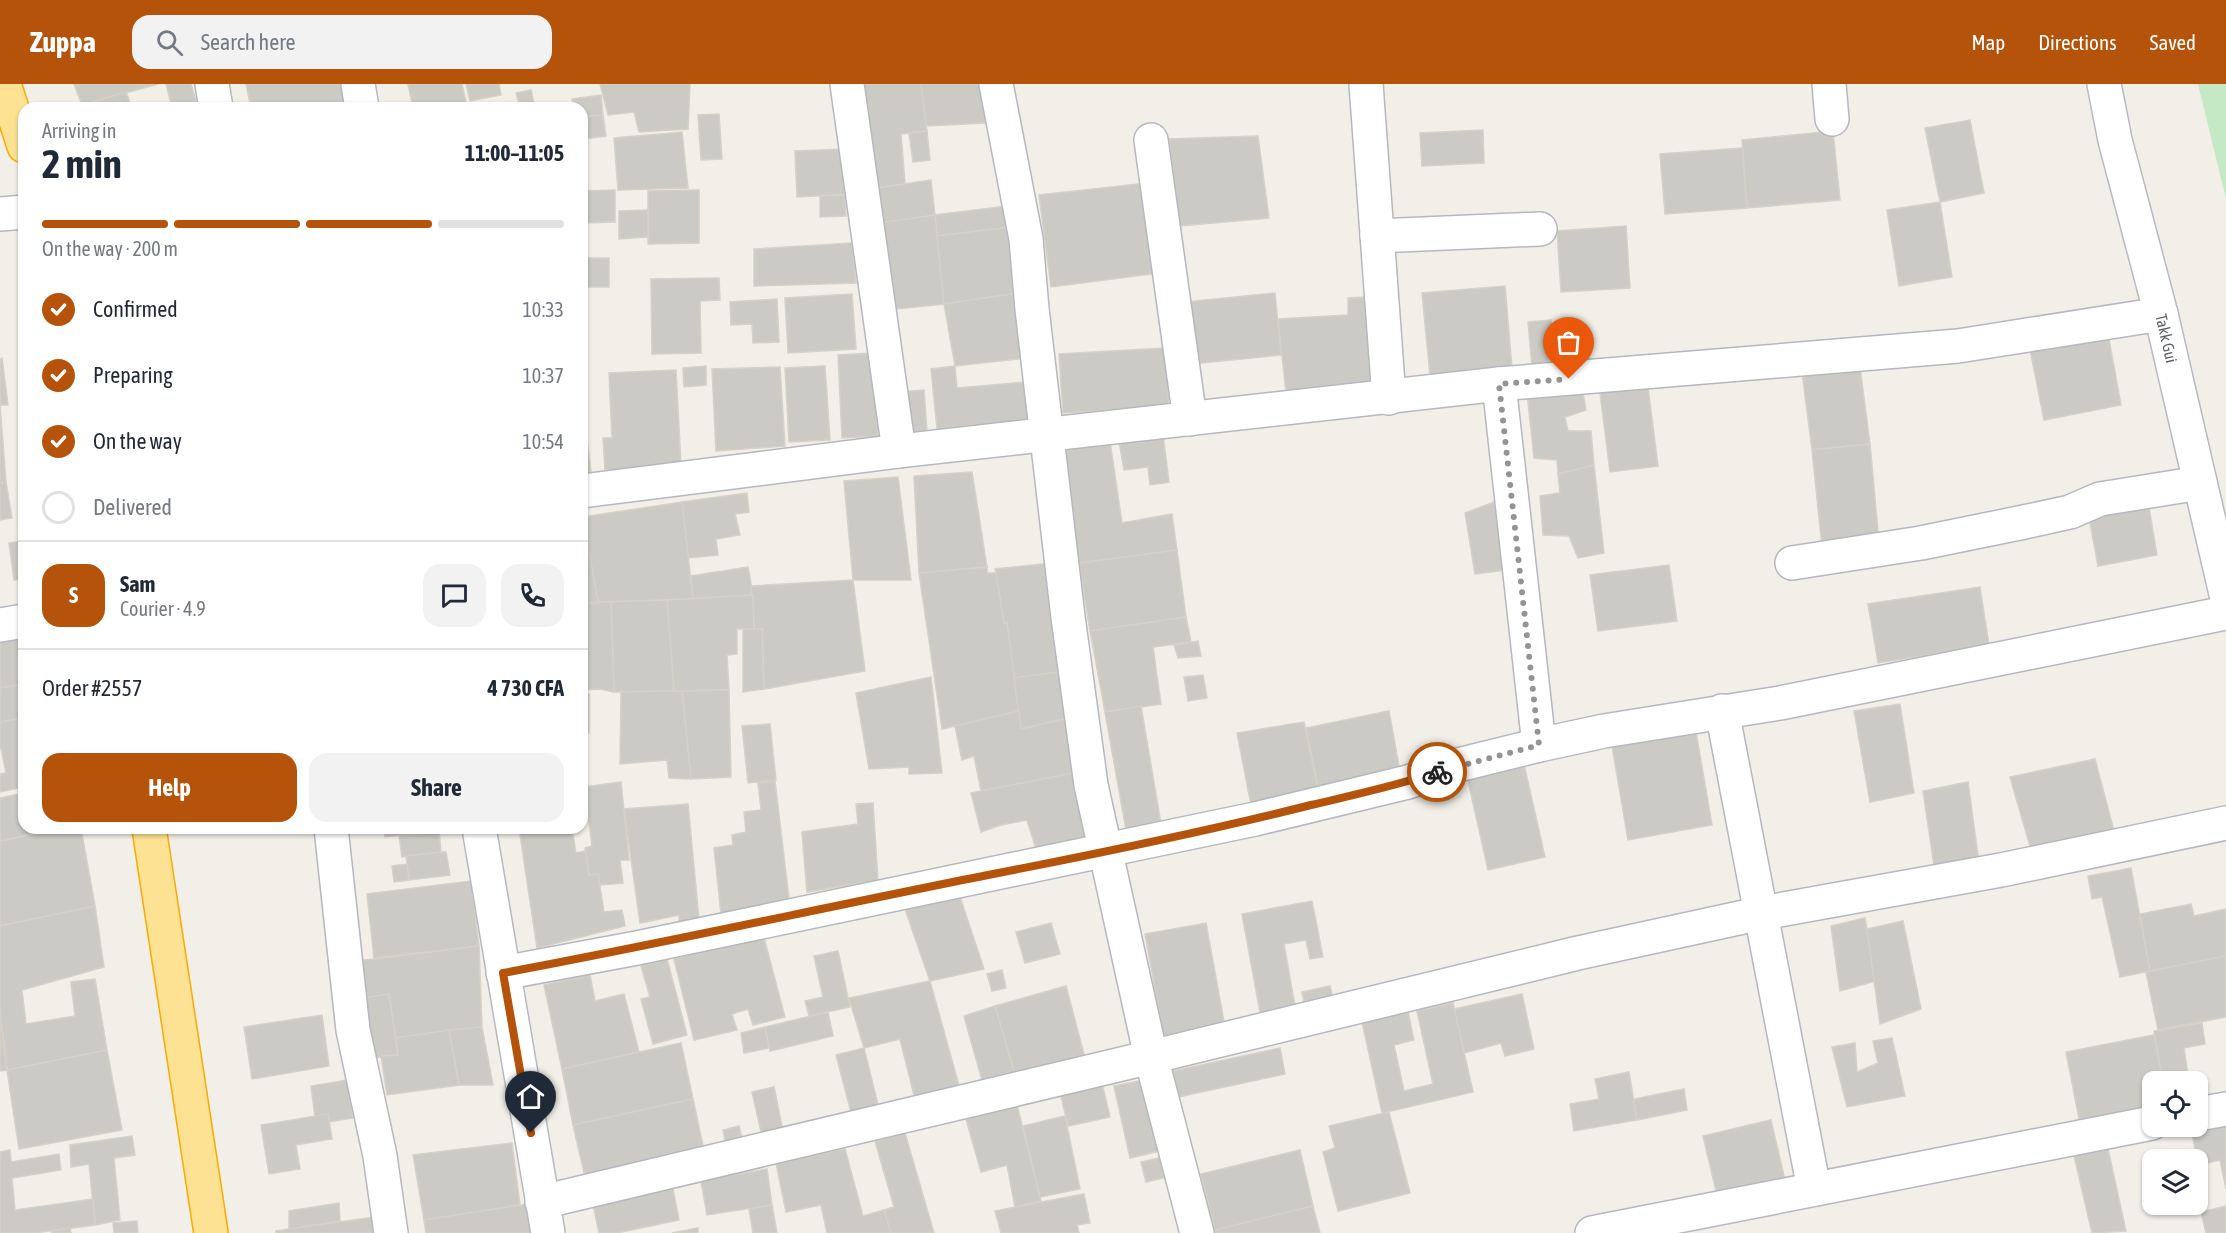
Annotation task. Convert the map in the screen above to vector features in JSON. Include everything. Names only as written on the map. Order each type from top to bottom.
[{"type":"highway","points":[[4,84],[18,127]]},
{"type":"highway","points":[[150,834],[211,1233]]},
{"type":"street","points":[[212,84],[215,102]]},
{"type":"street","points":[[358,84],[361,102]]},
{"type":"street","points":[[847,84],[899,451]]},
{"type":"street","points":[[996,84],[1026,239],[1032,309],[1074,662],[1091,785],[1151,1057],[1197,1233]]},
{"type":"street","points":[[1366,84],[1389,398]]},
{"type":"street","points":[[1829,84],[1832,119]]},
{"type":"street","name":"Takk Gui","points":[[2104,84],[2115,140],[2161,314],[2226,594]]},
{"type":"street","points":[[1151,140],[1190,419]]},
{"type":"street","points":[[0,214],[18,213]]},
{"type":"street","points":[[1377,236],[1540,229]]},
{"type":"street","points":[[588,490],[899,451],[1499,384],[1958,346],[2161,314]]},
{"type":"street","points":[[1499,384],[1539,745]]},
{"type":"street","points":[[1792,563],[1921,543],[2070,512],[2100,499],[2200,483]]},
{"type":"street","points":[[503,973],[637,948],[1105,852],[1408,782],[1450,767],[1604,731],[1780,703],[2226,613]]},
{"type":"street","points":[[0,625],[18,622]]},
{"type":"street","points":[[1722,711],[1762,913],[1784,1043],[1814,1189]]},
{"type":"street","points":[[480,834],[545,1217],[1151,1057],[1578,953],[1762,913],[2013,867],[2226,823]]},
{"type":"street","points":[[333,842],[353,1030],[380,1156],[392,1233]]},
{"type":"street","points":[[2208,1112],[2226,1109]]},
{"type":"street","points":[[1592,1233],[2142,1125]]},
{"type":"green space","points":[[2198,84],[2226,84],[2226,199]]},
{"type":"building","points":[[74,84],[158,84],[93,102],[81,102]]},
{"type":"building","points":[[166,84],[191,84],[196,102],[170,102]]},
{"type":"building","points":[[246,84],[341,84],[345,102],[250,102]]},
{"type":"building","points":[[408,84],[462,84],[466,102],[412,102]]},
{"type":"building","points":[[466,84],[499,84],[501,95],[470,101]]},
{"type":"building","points":[[600,84],[690,84],[688,129],[639,132],[634,112],[608,115]]},
{"type":"building","points":[[858,84],[921,84],[927,131],[901,134],[905,184],[870,189]]},
{"type":"building","points":[[921,84],[981,84],[985,123],[926,126]]},
{"type":"building","points":[[531,90],[534,102],[519,102],[516,93]]},
{"type":"building","points":[[126,92],[130,102],[92,102]]},
{"type":"building","points":[[601,95],[603,115],[588,116],[588,102],[572,102],[572,99]]},
{"type":"building","points":[[719,114],[722,159],[701,160],[698,115]]},
{"type":"building","points":[[603,115],[606,136],[588,138],[588,116]]},
{"type":"building","points":[[1970,120],[1984,193],[1940,202],[1925,128]]},
{"type":"building","points":[[1483,130],[1484,163],[1422,166],[1420,133]]},
{"type":"building","points":[[927,131],[930,160],[913,162],[909,133]]},
{"type":"building","points":[[1833,131],[1840,200],[1747,208],[1742,140]]},
{"type":"building","points":[[682,132],[688,188],[618,190],[614,138]]},
{"type":"building","points":[[1258,136],[1269,218],[1180,226],[1169,139]]},
{"type":"building","points":[[1742,148],[1747,208],[1665,214],[1660,154]]},
{"type":"building","points":[[844,149],[850,194],[797,197],[795,151]]},
{"type":"building","points":[[931,180],[935,215],[874,224],[870,189]]},
{"type":"building","points":[[1147,183],[1158,273],[1051,287],[1039,195]]},
{"type":"building","points":[[615,190],[615,222],[588,223],[588,191]]},
{"type":"building","points":[[699,190],[699,243],[648,244],[648,191]]},
{"type":"building","points":[[845,195],[846,216],[820,217],[820,196]]},
{"type":"building","points":[[1940,202],[1952,277],[1899,286],[1887,210]]},
{"type":"building","points":[[1015,205],[1018,226],[937,236],[935,215]]},
{"type":"building","points":[[648,210],[648,237],[619,239],[619,211]]},
{"type":"building","points":[[935,215],[944,304],[887,310],[880,223]]},
{"type":"building","points":[[1626,226],[1630,288],[1561,292],[1557,231]]},
{"type":"building","points":[[1011,227],[1018,293],[944,304],[937,236]]},
{"type":"building","points":[[852,243],[856,283],[754,286],[754,249]]},
{"type":"building","points":[[588,258],[609,258],[609,287],[588,287]]},
{"type":"building","points":[[719,278],[720,300],[700,301],[701,353],[652,354],[651,279]]},
{"type":"building","points":[[1505,286],[1512,368],[1430,376],[1422,293]]},
{"type":"building","points":[[1018,293],[1026,358],[955,366],[944,304]]},
{"type":"building","points":[[1275,293],[1281,355],[1192,364],[1186,302]]},
{"type":"building","points":[[852,294],[856,349],[788,353],[785,298]]},
{"type":"building","points":[[1367,297],[1370,385],[1286,393],[1278,319],[1348,315],[1348,298]]},
{"type":"building","points":[[777,299],[779,342],[753,343],[752,324],[731,325],[730,302]]},
{"type":"building","points":[[1551,320],[1555,363],[1532,366],[1528,322]]},
{"type":"building","points":[[2108,334],[2121,405],[2044,420],[2030,349]]},
{"type":"building","points":[[1165,348],[1169,406],[1063,413],[1059,354]]},
{"type":"building","points":[[873,353],[878,436],[842,438],[838,355]]},
{"type":"building","points":[[2,358],[8,405],[0,405],[0,359]]},
{"type":"building","points":[[706,366],[706,385],[684,387],[683,368]]},
{"type":"building","points":[[825,366],[830,440],[789,442],[785,368]]},
{"type":"building","points":[[955,366],[957,388],[1026,382],[1029,420],[937,429],[931,369]]},
{"type":"building","points":[[780,367],[785,446],[716,451],[712,369]]},
{"type":"building","points":[[1860,367],[1870,444],[1812,450],[1802,372]]},
{"type":"building","points":[[676,370],[681,466],[605,470],[603,438],[612,438],[609,373]]},
{"type":"building","points":[[1647,379],[1658,466],[1610,472],[1599,385]]},
{"type":"building","points":[[1582,388],[1586,410],[1565,417],[1568,431],[1591,431],[1594,465],[1558,474],[1557,460],[1534,458],[1527,393]]},
{"type":"building","points":[[924,390],[927,433],[903,435],[900,392]]},
{"type":"building","points":[[0,405],[6,482],[0,483]]},
{"type":"building","points":[[1163,434],[1169,482],[1150,485],[1148,467],[1124,470],[1119,441]]},
{"type":"building","points":[[1110,441],[1122,523],[1172,514],[1177,550],[1079,563],[1063,447]]},
{"type":"building","points":[[1870,444],[1879,542],[1822,547],[1812,450]]},
{"type":"building","points":[[588,448],[591,472],[588,472]]},
{"type":"building","points":[[1594,465],[1604,553],[1578,558],[1569,536],[1543,535],[1540,496],[1560,493],[1558,474]]},
{"type":"building","points":[[972,472],[987,567],[919,573],[914,476]]},
{"type":"building","points":[[898,477],[911,580],[853,580],[844,481]]},
{"type":"building","points":[[6,482],[12,518],[0,520],[0,483]]},
{"type":"building","points":[[747,493],[749,512],[735,514],[740,535],[716,539],[718,555],[688,558],[682,502]]},
{"type":"building","points":[[682,502],[693,599],[598,602],[588,545],[588,516]]},
{"type":"building","points":[[1494,502],[1506,570],[1475,574],[1465,513]]},
{"type":"building","points":[[2149,507],[2157,555],[2098,566],[2089,517]]},
{"type":"building","points":[[18,542],[18,580],[14,580],[9,543]]},
{"type":"building","points":[[588,545],[598,602],[588,603]]},
{"type":"building","points":[[1177,550],[1186,617],[1090,631],[1079,563]]},
{"type":"building","points":[[1053,563],[1072,670],[1014,678],[1007,623],[1004,623],[995,569]]},
{"type":"building","points":[[1669,565],[1677,621],[1598,631],[1590,575]]},
{"type":"building","points":[[748,567],[753,595],[693,599],[691,576]]},
{"type":"building","points":[[987,567],[987,573],[996,573],[1004,623],[1007,623],[1019,711],[942,729],[919,573]]},
{"type":"building","points":[[853,580],[865,671],[764,689],[762,629],[754,629],[751,586]]},
{"type":"building","points":[[1980,587],[1989,645],[1878,663],[1868,604]]},
{"type":"building","points":[[753,595],[754,629],[737,629],[737,654],[727,655],[729,690],[674,691],[667,600]]},
{"type":"building","points":[[667,600],[674,691],[614,692],[611,602]]},
{"type":"building","points":[[611,602],[614,692],[588,690],[588,604]]},
{"type":"building","points":[[1186,617],[1191,642],[1153,647],[1161,704],[1105,712],[1090,631]]},
{"type":"building","points":[[18,628],[18,685],[0,688],[0,630]]},
{"type":"building","points":[[743,629],[762,629],[764,689],[743,692]]},
{"type":"building","points":[[1198,641],[1201,656],[1178,658],[1174,645]]},
{"type":"building","points":[[1067,671],[1076,716],[1021,729],[1014,678]]},
{"type":"building","points":[[1203,675],[1207,698],[1188,701],[1184,677]]},
{"type":"building","points":[[931,677],[942,773],[909,774],[909,767],[869,769],[856,693]]},
{"type":"building","points":[[18,685],[18,719],[0,722],[0,688]]},
{"type":"building","points":[[729,690],[731,777],[691,779],[682,691]]},
{"type":"building","points":[[682,691],[691,779],[669,778],[667,760],[620,764],[621,692]]},
{"type":"building","points":[[589,694],[589,733],[588,733]]},
{"type":"building","points":[[1900,704],[1914,793],[1870,802],[1854,711]]},
{"type":"building","points":[[1141,706],[1161,824],[1126,830],[1105,712]]},
{"type":"building","points":[[1019,711],[1021,729],[1069,718],[1078,772],[981,791],[974,756],[962,760],[955,726]]},
{"type":"building","points":[[1389,711],[1400,771],[1318,787],[1306,728]]},
{"type":"building","points":[[18,719],[18,788],[0,792],[0,774],[6,773],[0,744],[0,722]]},
{"type":"building","points":[[1694,720],[1712,825],[1628,840],[1610,734]]},
{"type":"building","points":[[1304,722],[1318,790],[1251,805],[1237,733]]},
{"type":"building","points":[[770,724],[776,780],[748,783],[742,726]]},
{"type":"building","points":[[2095,759],[2115,835],[2031,850],[2010,777]]},
{"type":"building","points":[[1523,760],[1545,857],[1488,870],[1466,772]]},
{"type":"building","points":[[1078,772],[1093,837],[1036,849],[1027,820],[981,832],[971,793]]},
{"type":"building","points":[[775,781],[789,899],[721,914],[714,848],[733,845],[732,835],[746,832],[744,812],[761,810],[758,783]]},
{"type":"building","points":[[621,782],[629,860],[620,860],[623,883],[600,885],[598,874],[589,875],[585,848],[592,846],[588,816],[588,786]]},
{"type":"building","points":[[1968,782],[1979,863],[1935,872],[1923,791]]},
{"type":"building","points":[[18,794],[18,834],[34,834],[0,841],[0,798]]},
{"type":"building","points":[[873,803],[878,880],[807,892],[802,832],[858,824],[856,804]]},
{"type":"building","points":[[688,804],[699,919],[679,923],[679,915],[640,923],[624,809]]},
{"type":"building","points":[[34,834],[82,834],[95,906],[0,926],[0,841]]},
{"type":"building","points":[[385,834],[411,834],[385,837]]},
{"type":"building","points":[[439,834],[441,852],[402,857],[399,836]]},
{"type":"building","points":[[520,834],[573,834],[576,853],[586,851],[589,875],[598,874],[604,912],[622,910],[625,926],[537,948]]},
{"type":"building","points":[[446,852],[450,875],[409,880],[406,856]]},
{"type":"building","points":[[407,864],[409,880],[394,882],[392,866]]},
{"type":"building","points":[[2131,868],[2150,971],[2120,977],[2102,897],[2092,899],[2088,876]]},
{"type":"building","points":[[471,881],[479,946],[374,958],[367,894]]},
{"type":"building","points":[[960,897],[984,969],[930,981],[905,909]]},
{"type":"building","points":[[1312,901],[1323,957],[1310,959],[1306,940],[1284,944],[1296,1012],[1261,1018],[1242,914]]},
{"type":"building","points":[[2191,904],[2194,916],[2226,909],[2226,956],[2150,971],[2140,914]]},
{"type":"building","points":[[95,906],[104,967],[22,990],[26,1024],[75,1016],[71,982],[95,979],[107,1050],[7,1070],[0,1013],[0,926]]},
{"type":"building","points":[[1865,918],[1876,981],[1840,991],[1831,926]]},
{"type":"building","points":[[1903,921],[1921,1009],[1880,1024],[1867,929]]},
{"type":"building","points":[[1051,923],[1060,954],[1025,963],[1016,932]]},
{"type":"building","points":[[1206,923],[1225,1027],[1164,1038],[1145,934]]},
{"type":"building","points":[[764,938],[785,1017],[753,1025],[748,1009],[732,1014],[737,1030],[694,1040],[674,959]]},
{"type":"building","points":[[479,946],[482,1027],[396,1038],[389,994],[364,998],[358,961]]},
{"type":"building","points":[[838,951],[850,1007],[809,1016],[805,1001],[823,997],[814,956]]},
{"type":"building","points":[[2226,956],[2226,1017],[2158,1030],[2146,972]]},
{"type":"building","points":[[667,959],[687,1035],[653,1044],[641,999],[650,997],[641,966]]},
{"type":"building","points":[[1002,970],[1006,988],[992,991],[987,974]]},
{"type":"building","points":[[590,975],[595,1001],[624,994],[639,1052],[562,1069],[544,985]]},
{"type":"building","points":[[930,981],[960,1089],[915,1099],[900,1039],[864,1048],[849,998]]},
{"type":"building","points":[[1066,986],[1085,1058],[1015,1075],[995,1006]]},
{"type":"building","points":[[1330,986],[1334,1003],[1305,1008],[1302,992]]},
{"type":"building","points":[[389,994],[398,1055],[373,1058],[364,998]]},
{"type":"building","points":[[1522,994],[1534,1049],[1505,1056],[1501,1043],[1464,1053],[1454,1009]]},
{"type":"building","points":[[1453,1003],[1473,1092],[1382,1113],[1362,1022],[1408,1012],[1414,1040],[1394,1045],[1404,1091],[1433,1084],[1417,1011]]},
{"type":"building","points":[[995,1006],[1015,1075],[983,1084],[964,1016]]},
{"type":"building","points":[[828,1012],[833,1036],[770,1051],[765,1027]]},
{"type":"building","points":[[0,1013],[7,1070],[0,1071]]},
{"type":"building","points":[[322,1015],[329,1066],[252,1079],[244,1027]]},
{"type":"building","points":[[2202,1023],[2205,1044],[2184,1048],[2187,1071],[2161,1071],[2154,1031]]},
{"type":"building","points":[[482,1027],[493,1085],[459,1085],[449,1030]]},
{"type":"building","points":[[765,1027],[769,1048],[744,1053],[741,1033]]},
{"type":"building","points":[[449,1030],[459,1085],[387,1095],[381,1056],[398,1055],[396,1038]]},
{"type":"building","points":[[2154,1035],[2161,1071],[2142,1071],[2142,1113],[2080,1124],[2066,1052]]},
{"type":"building","points":[[1892,1038],[1905,1096],[1847,1107],[1832,1047],[1855,1043],[1857,1072],[1878,1063],[1873,1041]]},
{"type":"building","points":[[681,1043],[693,1099],[573,1125],[562,1069]]},
{"type":"building","points":[[864,1048],[879,1109],[852,1116],[836,1055]]},
{"type":"building","points":[[1280,1048],[1285,1074],[1178,1097],[1173,1071]]},
{"type":"building","points":[[107,1050],[122,1130],[19,1149],[7,1070]]},
{"type":"building","points":[[1629,1072],[1637,1120],[1574,1131],[1570,1104],[1599,1099],[1595,1079]]},
{"type":"building","points":[[1149,1079],[1164,1150],[1130,1158],[1114,1086]]},
{"type":"building","points":[[347,1080],[353,1118],[329,1122],[328,1114],[315,1117],[311,1086]]},
{"type":"building","points":[[1102,1083],[1110,1117],[1068,1126],[1060,1092]]},
{"type":"building","points":[[774,1087],[783,1131],[762,1136],[752,1092]]},
{"type":"building","points":[[1684,1089],[1687,1110],[1637,1120],[1634,1099]]},
{"type":"building","points":[[693,1099],[705,1155],[586,1181],[573,1125]]},
{"type":"building","points":[[1017,1105],[1041,1201],[1015,1207],[1007,1165],[981,1172],[966,1119]]},
{"type":"building","points":[[1389,1112],[1410,1193],[1338,1211],[1323,1152],[1335,1148],[1329,1126]]},
{"type":"building","points":[[328,1114],[332,1139],[296,1145],[300,1169],[269,1174],[261,1125]]},
{"type":"building","points":[[1065,1116],[1080,1189],[1040,1197],[1023,1126]]},
{"type":"building","points":[[1771,1120],[1785,1180],[1717,1195],[1703,1136]]},
{"type":"building","points":[[2226,1122],[2226,1189],[2220,1160],[2208,1163],[2208,1149],[2195,1149],[2193,1137],[2208,1137],[2208,1125]]},
{"type":"building","points":[[739,1126],[743,1142],[726,1145],[723,1130]]},
{"type":"building","points":[[905,1133],[934,1233],[891,1233],[884,1210],[894,1207],[875,1141]]},
{"type":"building","points":[[132,1136],[135,1155],[114,1158],[120,1220],[95,1225],[89,1164],[71,1167],[70,1145]]},
{"type":"building","points":[[2106,1140],[2126,1231],[2092,1233],[2072,1147]]},
{"type":"building","points":[[512,1143],[520,1205],[424,1220],[413,1155]]},
{"type":"building","points":[[845,1149],[863,1216],[884,1210],[891,1233],[827,1233],[821,1205],[786,1212],[776,1163]]},
{"type":"building","points":[[10,1150],[11,1162],[59,1154],[61,1170],[12,1178],[15,1210],[93,1199],[95,1225],[34,1233],[0,1233],[0,1152]]},
{"type":"building","points":[[1300,1150],[1313,1206],[1215,1230],[1201,1174]]},
{"type":"building","points":[[1163,1157],[1167,1177],[1146,1182],[1141,1162]]},
{"type":"building","points":[[767,1169],[772,1205],[707,1215],[701,1181]]},
{"type":"building","points":[[672,1184],[679,1220],[617,1233],[599,1233],[592,1200]]},
{"type":"building","points":[[1084,1194],[1090,1223],[1077,1225],[1079,1233],[1001,1233],[995,1211]]},
{"type":"building","points":[[339,1203],[340,1221],[289,1229],[289,1211]]},
{"type":"building","points":[[528,1204],[532,1233],[426,1233],[424,1220]]},
{"type":"building","points":[[772,1205],[777,1233],[753,1233],[749,1209]]},
{"type":"building","points":[[1313,1206],[1320,1233],[1216,1233],[1215,1230]]},
{"type":"building","points":[[2226,1206],[2226,1233],[2206,1233],[2202,1215],[2208,1215],[2208,1210]]},
{"type":"building","points":[[374,1217],[377,1233],[276,1233],[276,1231]]},
{"type":"building","points":[[137,1221],[138,1233],[114,1233],[113,1223]]},
{"type":"building","points":[[70,1228],[71,1233],[52,1233],[51,1231]]},
{"type":"building","points":[[698,1228],[698,1233],[672,1233]]},
{"type":"way so far","points":[[1437,772],[1539,745],[1499,384],[1569,379]]},
{"type":"route","points":[[531,1133],[503,973],[637,948],[1105,852],[1255,819],[1408,782],[1437,772]]}]
